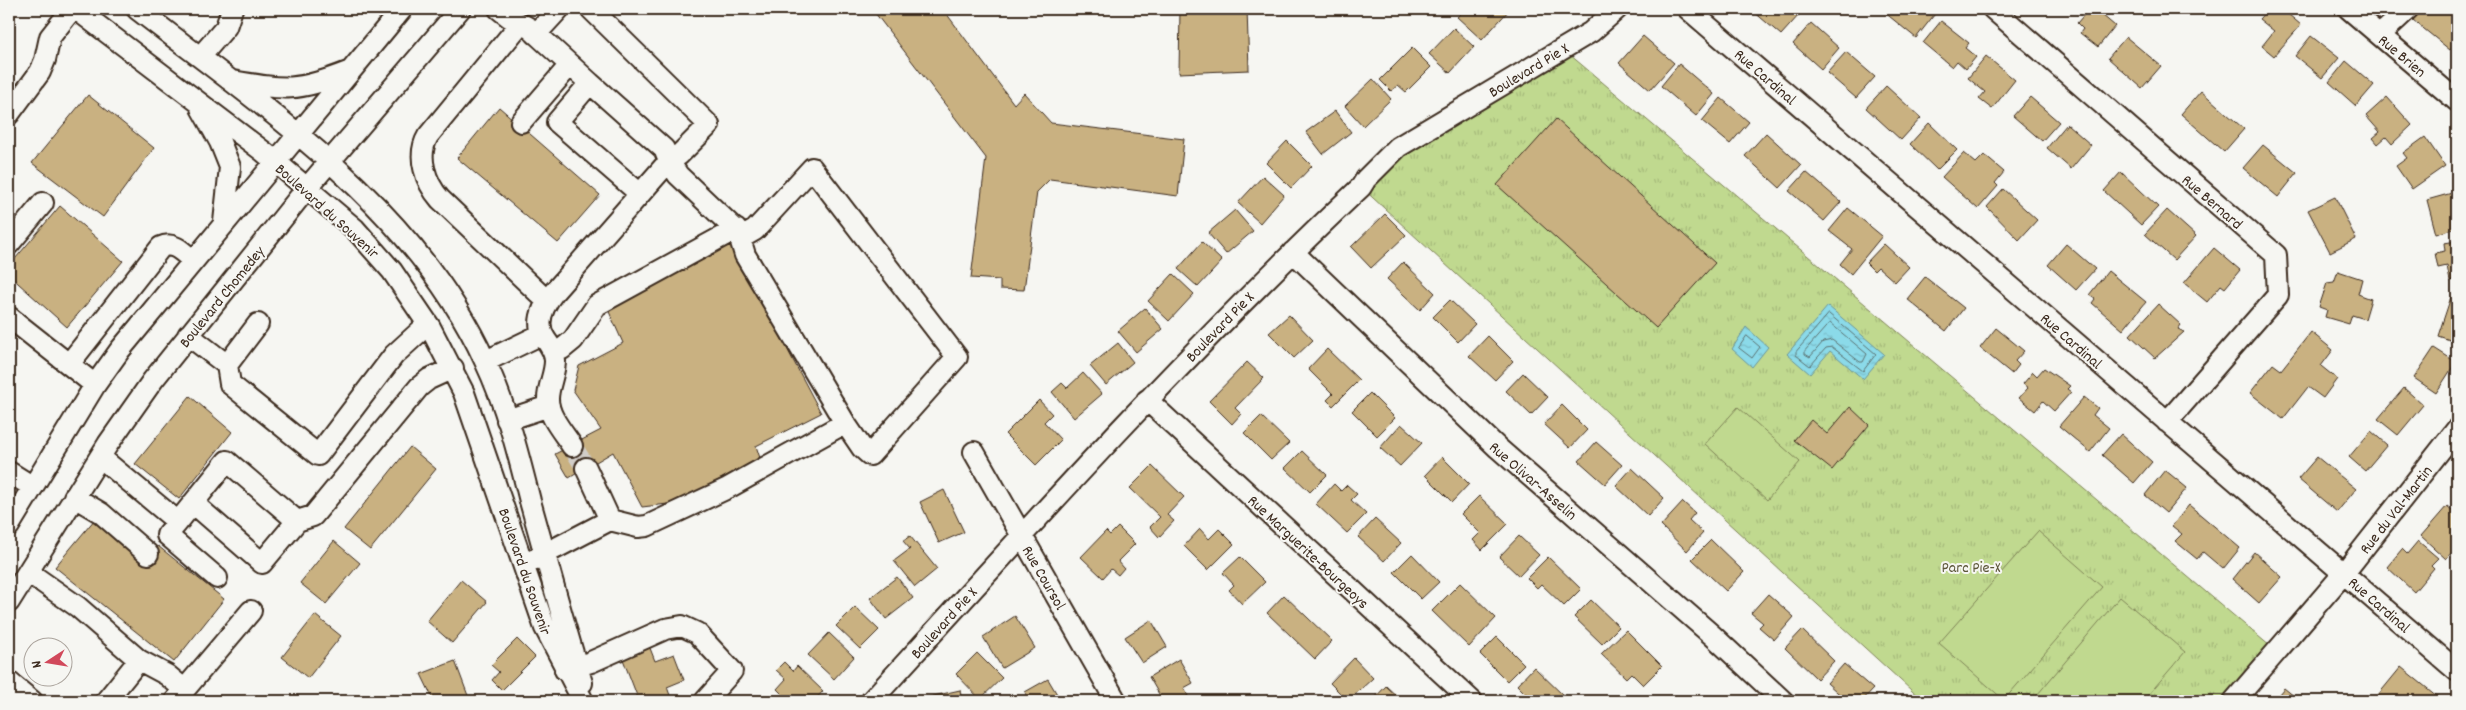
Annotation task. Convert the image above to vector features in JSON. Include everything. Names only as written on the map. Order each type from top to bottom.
[{"type":"street","points":[[9,114],[40,72],[45,60],[50,37],[72,9]]},
{"type":"street","name":"Boulevard du Souvenir","points":[[76,9],[276,162],[355,229],[380,256],[428,324],[453,368],[478,430],[545,628],[571,668],[588,701]]},
{"type":"street","name":"Boulevard du Souvenir","points":[[137,9],[297,134],[370,200],[410,244],[463,317],[486,361],[507,420],[545,555],[571,668],[583,701]]},
{"type":"street","points":[[200,57],[226,27],[232,9]]},
{"type":"street","points":[[9,526],[95,385],[120,350],[402,9]]},
{"type":"street","name":"Boulevard Chomedey","points":[[9,602],[74,497],[141,396],[307,188],[460,9]]},
{"type":"street","points":[[499,9],[528,29],[664,149],[678,175],[739,233],[745,255],[845,423],[862,448],[870,455],[957,358],[812,168],[755,230],[739,233],[597,305],[573,340],[562,349],[553,352]]},
{"type":"street","points":[[547,300],[440,200],[428,181],[423,161],[423,149],[428,136],[528,29],[559,9]]},
{"type":"street","points":[[572,446],[554,419],[549,406],[548,398],[555,361],[553,352],[542,334],[540,319],[547,300],[669,161],[679,155],[709,125],[591,9]]},
{"type":"street","name":"Boulevard Pie X","points":[[877,699],[1021,536],[1147,400],[1292,252],[1361,187],[1366,179],[1398,147],[1591,32],[1616,9]]},
{"type":"street","name":"Rue Cardinal","points":[[1688,9],[2457,671]]},
{"type":"street","name":"Rue Bernard","points":[[1993,9],[2276,255],[2278,295],[2167,422]]},
{"type":"street","name":"Rue Brien","points":[[2349,9],[2457,101]]},
{"type":"street","points":[[2380,35],[2408,9]]},
{"type":"street","points":[[521,122],[570,65]]},
{"type":"street","points":[[231,81],[275,88],[297,89],[350,72]]},
{"type":"street","points":[[590,83],[557,122],[640,193]]},
{"type":"street","points":[[196,100],[216,134],[230,167],[223,224]]},
{"type":"street","points":[[9,244],[43,203]]},
{"type":"street","points":[[69,364],[161,247],[167,244],[174,246],[193,261]]},
{"type":"street","name":"Rue Olivar-Asselin","points":[[1292,252],[1498,448],[1712,635],[1783,701]]},
{"type":"street","points":[[9,317],[48,350],[95,385]]},
{"type":"street","points":[[227,365],[258,324]]},
{"type":"street","points":[[188,335],[227,365],[230,384],[318,455],[394,354],[428,324]]},
{"type":"street","points":[[486,361],[542,334]]},
{"type":"street","points":[[193,503],[262,564],[297,521],[314,516],[419,387],[429,379],[453,368]]},
{"type":"street","name":"Rue Marguerite-Bourgeoys","points":[[1147,400],[1472,701]]},
{"type":"street","points":[[507,420],[549,406]]},
{"type":"street","points":[[522,564],[545,555],[610,520],[638,527],[653,524],[728,488],[845,423]]},
{"type":"street","name":"Rue du Val-Martin","points":[[2234,701],[2344,573],[2457,429]]},
{"type":"street","name":"Rue Coursol","points":[[974,452],[1116,701]]},
{"type":"street","points":[[100,458],[178,522]]},
{"type":"street","points":[[217,578],[167,535],[227,461],[297,521]]},
{"type":"street","points":[[586,468],[610,520]]},
{"type":"street","points":[[9,472],[33,488]]},
{"type":"street","points":[[74,497],[101,512],[148,554]]},
{"type":"street","points":[[28,572],[78,607],[139,660],[167,675],[180,696],[251,611]]},
{"type":"street","points":[[571,668],[665,629],[682,626],[690,628],[732,671],[705,701]]},
{"type":"street","points":[[106,701],[139,660]]},
{"type":"street","points":[[9,682],[32,701]]},
{"type":"green space","name":"Parc Pie-X","points":[[1563,49],[2277,652],[2234,701],[1923,701],[1361,187],[1366,179]]},
{"type":"green space","points":[[1738,407],[1800,462],[1767,500],[1705,444]]},
{"type":"green space","points":[[2038,531],[2102,587],[2004,700],[1939,643]]},
{"type":"green space","points":[[2120,597],[2185,652],[2143,701],[2032,701]]},
{"type":"water","points":[[1828,306],[1884,354],[1863,379],[1830,351],[1810,374],[1787,354]]},
{"type":"water","points":[[1746,327],[1768,347],[1752,367],[1732,349]]},
{"type":"building","points":[[872,9],[943,9],[1014,104],[1024,93],[1051,123],[1184,139],[1178,196],[1050,179],[1037,192],[1024,290],[1000,289],[1000,280],[971,278],[986,158]]},
{"type":"building","points":[[1180,9],[1247,9],[1249,70],[1179,73]]},
{"type":"building","points":[[1465,9],[1470,11],[1510,9],[1482,40],[1457,17]]},
{"type":"building","points":[[1755,9],[1791,9],[1799,15],[1781,35],[1753,11]]},
{"type":"building","points":[[1886,9],[1938,10],[1916,38],[1884,12]]},
{"type":"building","points":[[2089,9],[2095,9],[2115,26],[2098,47],[2080,33],[2083,29],[2077,23]]},
{"type":"building","points":[[2268,9],[2282,9],[2301,25],[2274,56],[2262,46],[2274,31],[2259,19]]},
{"type":"building","points":[[2423,9],[2457,9],[2457,46],[2455,44],[2450,50],[2413,20]]},
{"type":"building","points":[[1941,21],[1969,43],[1965,48],[1976,57],[1966,69],[1957,61],[1952,67],[1923,43]]},
{"type":"building","points":[[1811,23],[1839,48],[1821,69],[1793,44]]},
{"type":"building","points":[[1454,28],[1474,47],[1450,73],[1429,54]]},
{"type":"building","points":[[1643,36],[1674,63],[1650,90],[1619,63]]},
{"type":"building","points":[[2311,36],[2339,58],[2322,78],[2295,56]]},
{"type":"building","points":[[2126,37],[2161,66],[2142,88],[2108,58]]},
{"type":"building","points":[[1412,48],[1431,67],[1406,92],[1398,85],[1391,91],[1380,80]]},
{"type":"building","points":[[1846,52],[1875,77],[1856,98],[1827,73]]},
{"type":"building","points":[[1986,56],[2015,80],[1992,109],[1979,99],[1985,92],[1968,78]]},
{"type":"building","points":[[2346,61],[2374,85],[2356,106],[2329,82]]},
{"type":"building","points":[[1679,64],[1714,94],[1696,116],[1661,86]]},
{"type":"building","points":[[1373,79],[1391,99],[1363,126],[1345,106]]},
{"type":"building","points":[[1886,86],[1921,118],[1901,140],[1866,108]]},
{"type":"building","points":[[2201,91],[2244,129],[2224,152],[2181,114]]},
{"type":"building","points":[[88,95],[154,148],[103,217],[32,163]]},
{"type":"building","points":[[2030,97],[2059,122],[2042,141],[2013,116]]},
{"type":"building","points":[[2387,97],[2412,125],[2392,144],[2386,137],[2378,144],[2373,138],[2380,132],[2366,116]]},
{"type":"building","points":[[1721,98],[1749,122],[1730,144],[1702,121]]},
{"type":"building","points":[[499,107],[600,195],[558,243],[457,158]]},
{"type":"building","points":[[1335,111],[1351,132],[1323,154],[1306,132]]},
{"type":"building","points":[[1556,119],[1715,263],[1656,328],[1497,185]]},
{"type":"building","points":[[1929,123],[1957,150],[1937,170],[1910,144]]},
{"type":"building","points":[[2067,124],[2091,145],[2071,169],[2047,148]]},
{"type":"building","points":[[1766,133],[1801,165],[1780,188],[1745,156]]},
{"type":"building","points":[[2425,137],[2445,166],[2412,189],[2396,166],[2407,158],[2403,153]]},
{"type":"building","points":[[1287,141],[1312,166],[1291,188],[1266,163]]},
{"type":"building","points":[[2263,145],[2297,173],[2278,197],[2243,168]]},
{"type":"building","points":[[1964,153],[1976,163],[1984,155],[2004,172],[1995,183],[1998,186],[1978,209],[1942,177]]},
{"type":"building","points":[[1806,172],[1841,202],[1824,221],[1789,191]]},
{"type":"building","points":[[2121,172],[2158,207],[2141,225],[2104,191]]},
{"type":"building","points":[[1263,176],[1284,195],[1260,223],[1238,203]]},
{"type":"building","points":[[2003,189],[2037,220],[2019,240],[1987,207]]},
{"type":"building","points":[[2452,193],[2455,205],[2457,205],[2457,228],[2436,234],[2427,200]]},
{"type":"building","points":[[2335,197],[2356,239],[2330,252],[2308,210]]},
{"type":"building","points":[[60,206],[123,261],[67,327],[9,275],[9,266]]},
{"type":"building","points":[[1848,208],[1882,236],[1851,274],[1840,264],[1852,249],[1829,231]]},
{"type":"building","points":[[1235,210],[1253,231],[1226,254],[1208,233]]},
{"type":"building","points":[[2167,210],[2196,236],[2174,260],[2145,234]]},
{"type":"building","points":[[1385,214],[1406,235],[1371,268],[1351,247]]},
{"type":"building","points":[[729,239],[821,413],[756,446],[760,458],[676,503],[642,507],[613,452],[569,478],[555,454],[601,430],[573,390],[579,366],[623,343],[606,305]]},
{"type":"building","points":[[2457,241],[2457,280],[2450,281],[2447,266],[2438,268],[2435,253],[2445,251],[2444,243]]},
{"type":"building","points":[[1202,242],[1222,261],[1198,287],[1178,269]]},
{"type":"building","points":[[1884,244],[1909,267],[1895,282],[1878,267],[1874,271],[1866,263]]},
{"type":"building","points":[[2066,244],[2095,269],[2076,290],[2048,265]]},
{"type":"building","points":[[2214,248],[2240,270],[2225,288],[2221,285],[2207,302],[2184,283]]},
{"type":"building","points":[[1403,262],[1435,293],[1420,310],[1387,279]]},
{"type":"building","points":[[2108,271],[2146,302],[2123,330],[2092,303],[2095,299],[2089,295]]},
{"type":"building","points":[[2338,271],[2362,279],[2358,294],[2371,299],[2365,319],[2352,315],[2349,324],[2325,317],[2327,310],[2319,307],[2327,283],[2334,282]]},
{"type":"building","points":[[1173,274],[1194,294],[1169,321],[1148,301]]},
{"type":"building","points":[[1925,277],[1964,308],[1946,331],[1907,299]]},
{"type":"building","points":[[2451,297],[2457,299],[2456,342],[2438,336]]},
{"type":"building","points":[[1450,300],[1475,324],[1458,342],[1433,317]]},
{"type":"building","points":[[2158,304],[2181,325],[2178,329],[2184,332],[2155,358],[2130,335]]},
{"type":"building","points":[[1145,308],[1163,329],[1136,352],[1118,331]]},
{"type":"building","points":[[1289,315],[1313,340],[1294,358],[1269,333]]},
{"type":"building","points":[[1996,328],[2024,351],[2015,361],[2019,365],[2012,374],[1980,348]]},
{"type":"building","points":[[2311,332],[2333,350],[2321,366],[2337,379],[2323,398],[2308,387],[2283,419],[2250,393],[2273,364],[2281,370]]},
{"type":"building","points":[[1488,336],[1513,361],[1495,380],[1469,356]]},
{"type":"building","points":[[1118,343],[1133,362],[1106,385],[1090,366]]},
{"type":"building","points":[[2434,348],[2456,362],[2436,393],[2414,378]]},
{"type":"building","points":[[1327,349],[1359,380],[1333,406],[1327,400],[1333,394],[1308,369]]},
{"type":"building","points":[[1247,362],[1264,378],[1235,408],[1241,414],[1232,424],[1209,401]]},
{"type":"building","points":[[2044,368],[2070,386],[2067,389],[2071,392],[2054,411],[2043,401],[2035,411],[2019,398],[2028,388],[2023,384],[2033,372],[2037,376]]},
{"type":"building","points":[[1083,373],[1102,394],[1074,418],[1052,392],[1062,383],[1067,388]]},
{"type":"building","points":[[1523,373],[1548,397],[1531,415],[1506,391]]},
{"type":"building","points":[[2404,388],[2423,405],[2398,435],[2378,419]]},
{"type":"building","points":[[1370,393],[1395,418],[1377,436],[1352,411]]},
{"type":"building","points":[[190,396],[232,432],[179,499],[135,464]]},
{"type":"building","points":[[2084,397],[2098,408],[2093,415],[2109,428],[2090,452],[2059,426]]},
{"type":"building","points":[[1039,400],[1052,414],[1044,422],[1061,440],[1036,465],[1005,434]]},
{"type":"building","points":[[1562,405],[1587,430],[1570,448],[1544,424]]},
{"type":"building","points":[[1850,407],[1869,425],[1832,470],[1794,440],[1811,420],[1827,434]]},
{"type":"building","points":[[1261,416],[1289,443],[1271,460],[1244,433]]},
{"type":"building","points":[[1401,424],[1422,443],[1400,466],[1380,448]]},
{"type":"building","points":[[2371,431],[2387,445],[2365,471],[2349,457]]},
{"type":"building","points":[[2121,434],[2152,462],[2134,483],[2102,455]]},
{"type":"building","points":[[1596,442],[1622,465],[1605,484],[1579,461]]},
{"type":"building","points":[[410,447],[436,469],[370,550],[344,529]]},
{"type":"building","points":[[1302,451],[1327,475],[1310,492],[1285,468]]},
{"type":"building","points":[[1442,457],[1469,484],[1452,502],[1425,475]]},
{"type":"building","points":[[2317,457],[2356,489],[2337,512],[2298,479]]},
{"type":"building","points":[[1152,466],[1184,497],[1167,515],[1174,521],[1159,537],[1150,527],[1160,517],[1130,488]]},
{"type":"building","points":[[1632,468],[1664,498],[1648,516],[1616,486]]},
{"type":"building","points":[[2165,470],[2187,488],[2166,513],[2145,495]]},
{"type":"building","points":[[1334,484],[1341,491],[1347,485],[1357,494],[1351,500],[1366,514],[1347,533],[1316,504]]},
{"type":"building","points":[[944,490],[964,532],[939,543],[920,502]]},
{"type":"building","points":[[1479,496],[1508,524],[1482,550],[1473,540],[1480,533],[1461,514]]},
{"type":"building","points":[[1683,502],[1695,513],[1689,520],[1703,533],[1687,551],[1661,526]]},
{"type":"building","points":[[2189,505],[2240,548],[2223,569],[2203,552],[2197,559],[2175,541],[2182,534],[2172,526]]},
{"type":"building","points":[[2447,506],[2457,514],[2457,546],[2446,559],[2421,536]]},
{"type":"building","points":[[95,519],[145,564],[158,546],[224,599],[174,662],[55,567]]},
{"type":"building","points":[[1375,519],[1401,543],[1384,561],[1358,537]]},
{"type":"building","points":[[1118,527],[1135,544],[1118,561],[1124,568],[1118,575],[1111,569],[1103,578],[1081,557],[1106,531],[1110,535]]},
{"type":"building","points":[[1200,529],[1209,539],[1219,529],[1234,544],[1208,570],[1184,546]]},
{"type":"building","points":[[910,536],[937,569],[915,587],[894,561],[910,549],[903,541]]},
{"type":"building","points":[[1519,536],[1539,555],[1519,576],[1499,557]]},
{"type":"building","points":[[1711,540],[1744,572],[1726,591],[1692,559]]},
{"type":"building","points":[[334,541],[360,563],[326,604],[300,583]]},
{"type":"building","points":[[2418,541],[2438,558],[2431,565],[2434,568],[2414,592],[2387,567],[2402,549],[2407,554]]},
{"type":"building","points":[[2254,552],[2282,577],[2259,603],[2232,579]]},
{"type":"building","points":[[1412,554],[1439,582],[1421,599],[1394,572]]},
{"type":"building","points":[[1240,557],[1265,582],[1242,604],[1229,590],[1234,585],[1223,573]]},
{"type":"building","points":[[1548,557],[1581,589],[1564,606],[1541,584],[1537,588],[1527,578]]},
{"type":"building","points":[[897,577],[913,598],[886,619],[870,598]]},
{"type":"building","points":[[461,580],[487,602],[452,643],[427,621]]},
{"type":"building","points":[[1460,583],[1496,618],[1469,647],[1432,611]]},
{"type":"building","points":[[1768,594],[1794,617],[1774,640],[1759,627],[1763,623],[1751,613]]},
{"type":"building","points":[[1284,595],[1332,641],[1315,659],[1267,613]]},
{"type":"building","points":[[1591,600],[1619,627],[1602,644],[1574,617]]},
{"type":"building","points":[[855,607],[879,630],[860,649],[836,626]]},
{"type":"building","points":[[315,615],[341,636],[308,678],[282,657]]},
{"type":"building","points":[[1015,616],[1035,648],[1002,668],[983,637]]},
{"type":"building","points":[[1151,620],[1167,647],[1142,663],[1125,637]]},
{"type":"building","points":[[1626,630],[1662,666],[1643,685],[1631,673],[1626,678],[1601,654]]},
{"type":"building","points":[[1802,630],[1834,661],[1817,679],[1785,648]]},
{"type":"building","points":[[829,633],[854,657],[834,679],[808,655]]},
{"type":"building","points":[[1497,637],[1524,664],[1507,681],[1480,654]]},
{"type":"building","points":[[517,639],[535,657],[502,690],[492,680],[499,672],[491,665]]},
{"type":"building","points":[[648,643],[655,661],[674,654],[684,680],[667,687],[672,701],[639,701],[621,654]]},
{"type":"building","points":[[977,653],[1002,678],[980,699],[956,674]]},
{"type":"building","points":[[1354,658],[1373,678],[1348,701],[1330,683]]},
{"type":"building","points":[[1179,659],[1193,683],[1184,688],[1188,696],[1179,701],[1163,701],[1149,677]]},
{"type":"building","points":[[455,661],[470,701],[434,701],[421,674]]},
{"type":"building","points":[[784,662],[793,671],[797,666],[823,691],[814,701],[789,701],[777,689],[786,679],[776,670]]},
{"type":"building","points":[[1844,664],[1873,689],[1862,701],[1847,701],[1827,683]]},
{"type":"building","points":[[1534,667],[1566,698],[1563,701],[1533,701],[1517,685]]},
{"type":"building","points":[[2401,667],[2443,701],[2385,701],[2378,695]]},
{"type":"building","points":[[1048,679],[1061,701],[1030,701],[1025,692]]},
{"type":"building","points":[[1386,686],[1402,701],[1372,701]]},
{"type":"building","points":[[2284,688],[2300,701],[2273,701]]},
{"type":"building","points":[[960,690],[962,701],[930,701],[929,697]]},
{"type":"tunnel","points":[[572,446],[586,468]]}]
